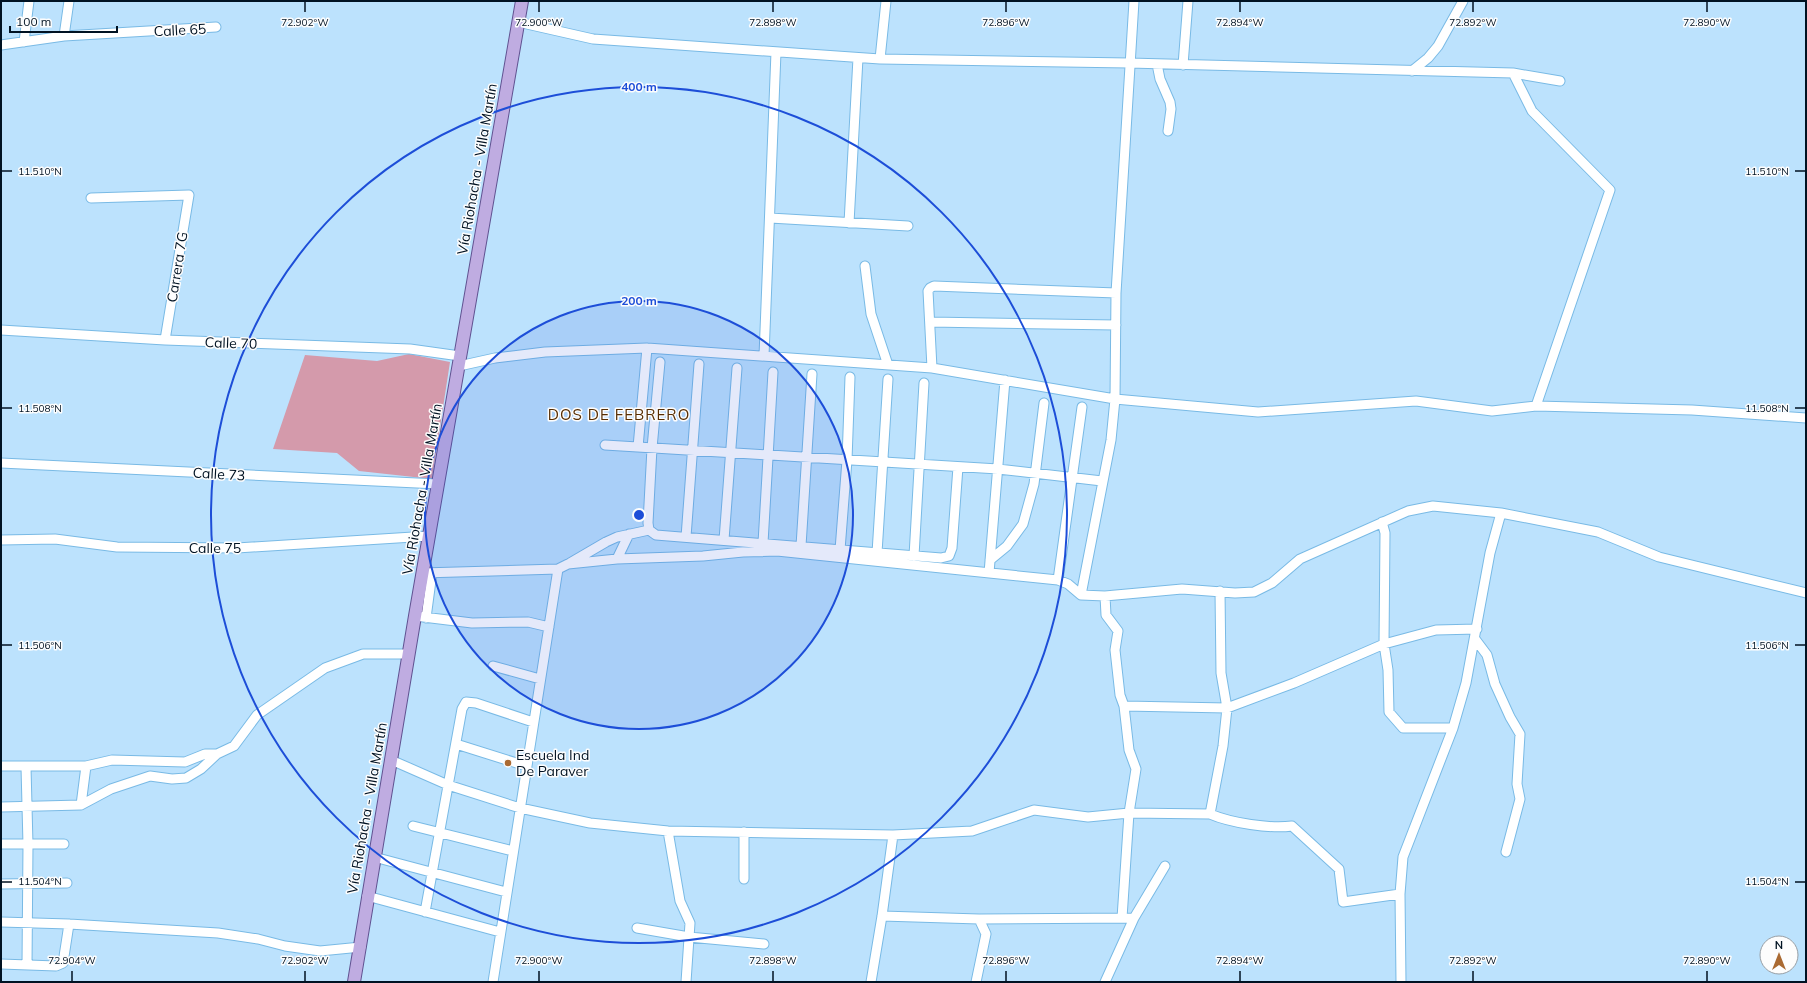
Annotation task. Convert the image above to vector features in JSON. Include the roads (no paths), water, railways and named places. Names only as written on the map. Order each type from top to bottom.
[{"type":"main road","name":"Vía Riohacha - Villa Martín","points":[[354,982],[361,948],[367,896],[408,654],[420,617],[427,573],[429,536],[522,1]]},
{"type":"street","points":[[24,42],[29,1]]},
{"type":"street","points":[[64,36],[69,1]]},
{"type":"street","points":[[880,60],[886,1]]},
{"type":"street","points":[[1081,595],[1111,440],[1115,399],[1116,293],[1134,1]]},
{"type":"street","points":[[1184,65],[1188,1]]},
{"type":"street","points":[[1412,71],[1428,58],[1438,46],[1463,1]]},
{"type":"street","points":[[518,22],[593,38],[880,60],[1129,63],[1513,73],[1560,81]]},
{"type":"street","name":"Calle 65","points":[[1,45],[64,36],[216,28]]},
{"type":"street","points":[[764,356],[776,52]]},
{"type":"street","points":[[849,223],[858,58]]},
{"type":"street","points":[[1157,64],[1160,79],[1170,102],[1171,109],[1168,131]]},
{"type":"street","points":[[1513,73],[1532,110],[1610,190],[1536,406]]},
{"type":"street","name":"Carrera 7G","points":[[91,198],[189,195],[165,340]]},
{"type":"street","points":[[770,218],[908,226]]},
{"type":"street","points":[[865,266],[871,314],[888,365]]},
{"type":"street","points":[[932,368],[928,292],[930,288],[934,286],[1116,293]]},
{"type":"street","points":[[930,322],[1116,325]]},
{"type":"street","name":"Calle 70","points":[[1,330],[165,340],[388,348],[459,361],[545,352],[647,348],[932,368],[1115,399],[1258,412],[1416,401],[1492,411],[1536,406],[1692,410],[1806,418]]},
{"type":"street","points":[[638,447],[647,348]]},
{"type":"street","points":[[660,362],[652,448],[648,523],[649,530],[656,535],[942,558],[949,556],[952,548],[958,467]]},
{"type":"street","points":[[686,537],[699,364]]},
{"type":"street","points":[[724,540],[737,368]]},
{"type":"street","points":[[763,543],[773,372]]},
{"type":"street","points":[[801,546],[812,374]]},
{"type":"street","points":[[840,550],[847,460],[850,377]]},
{"type":"street","points":[[877,553],[888,378]]},
{"type":"street","points":[[989,573],[1005,380]]},
{"type":"street","points":[[914,556],[924,383]]},
{"type":"street","points":[[990,560],[1007,546],[1023,524],[1034,484],[1044,403]]},
{"type":"street","points":[[1058,580],[1082,407]]},
{"type":"street","points":[[605,445],[998,469],[1102,481]]},
{"type":"street","name":"Calle 73","points":[[1,463],[438,484]]},
{"type":"street","points":[[568,564],[617,559],[703,556],[743,552],[777,551],[1058,580],[1068,584],[1081,595],[1105,596],[1182,589],[1235,593],[1254,592],[1272,583],[1300,559],[1408,511],[1433,506],[1501,513],[1598,532],[1659,556],[1806,593]]},
{"type":"street","points":[[1401,982],[1400,894],[1403,857],[1453,728],[1466,684],[1490,553],[1501,513]]},
{"type":"street","points":[[1382,522],[1385,533],[1384,644],[1388,670],[1389,712],[1403,728],[1453,728]]},
{"type":"street","points":[[427,573],[558,569],[606,542],[629,534],[649,530]]},
{"type":"street","points":[[617,559],[629,534]]},
{"type":"street","name":"Calle 75","points":[[1,540],[55,538],[117,547],[237,548],[429,536]]},
{"type":"street","points":[[493,982],[558,569]]},
{"type":"street","points":[[1210,814],[1223,746],[1227,708],[1221,673],[1220,591]]},
{"type":"street","points":[[1105,596],[1106,615],[1118,631],[1115,650],[1120,695],[1124,706],[1129,750],[1136,769],[1129,813],[1122,918]]},
{"type":"street","points":[[420,617],[472,623],[528,622],[549,627]]},
{"type":"street","points":[[1124,706],[1227,708],[1294,683],[1384,644],[1436,630],[1477,629]]},
{"type":"street","points":[[1475,639],[1487,655],[1496,684],[1510,717],[1520,734],[1517,784],[1520,799],[1506,852]]},
{"type":"street","points":[[1,807],[81,805],[111,789],[150,776],[172,779],[186,778],[201,769],[217,754],[234,746],[257,715],[325,668],[363,654],[408,654]]},
{"type":"street","points":[[493,666],[540,679]]},
{"type":"street","points":[[425,912],[462,709],[466,702],[476,703],[534,722]]},
{"type":"street","points":[[456,744],[526,766]]},
{"type":"street","points":[[1,766],[86,766],[112,760],[185,762],[205,754],[217,754]]},
{"type":"street","points":[[391,760],[448,785],[520,808],[590,822],[668,831],[893,835],[972,831],[1034,810],[1088,817],[1129,813],[1210,814],[1221,819],[1278,828],[1292,826],[1339,869],[1343,902],[1400,894]]},
{"type":"street","points":[[81,805],[86,766]]},
{"type":"street","points":[[26,767],[28,845],[27,966]]},
{"type":"street","points":[[413,826],[513,851]]},
{"type":"street","points":[[668,831],[680,901],[690,923],[686,982]]},
{"type":"street","points":[[744,832],[744,879]]},
{"type":"street","points":[[871,982],[893,835]]},
{"type":"street","points":[[1,844],[64,844]]},
{"type":"street","points":[[374,858],[506,892]]},
{"type":"street","points":[[1105,982],[1134,918],[1165,866]]},
{"type":"street","points":[[1,884],[67,883]]},
{"type":"street","points":[[367,896],[500,932]]},
{"type":"street","points":[[882,916],[979,919],[1134,918]]},
{"type":"street","points":[[976,982],[986,934],[979,919]]},
{"type":"street","points":[[1,922],[69,924],[218,933],[320,951],[361,948]]},
{"type":"street","points":[[1,964],[56,966],[63,963],[69,924]]},
{"type":"street","points":[[637,928],[689,937],[764,944]]},
{"type":"place","name":"Escuela Ind De Paraver","points":[[508,763]]},
{"type":"district","name":"DOS DE FEBRERO","points":[[619,415]]}]
